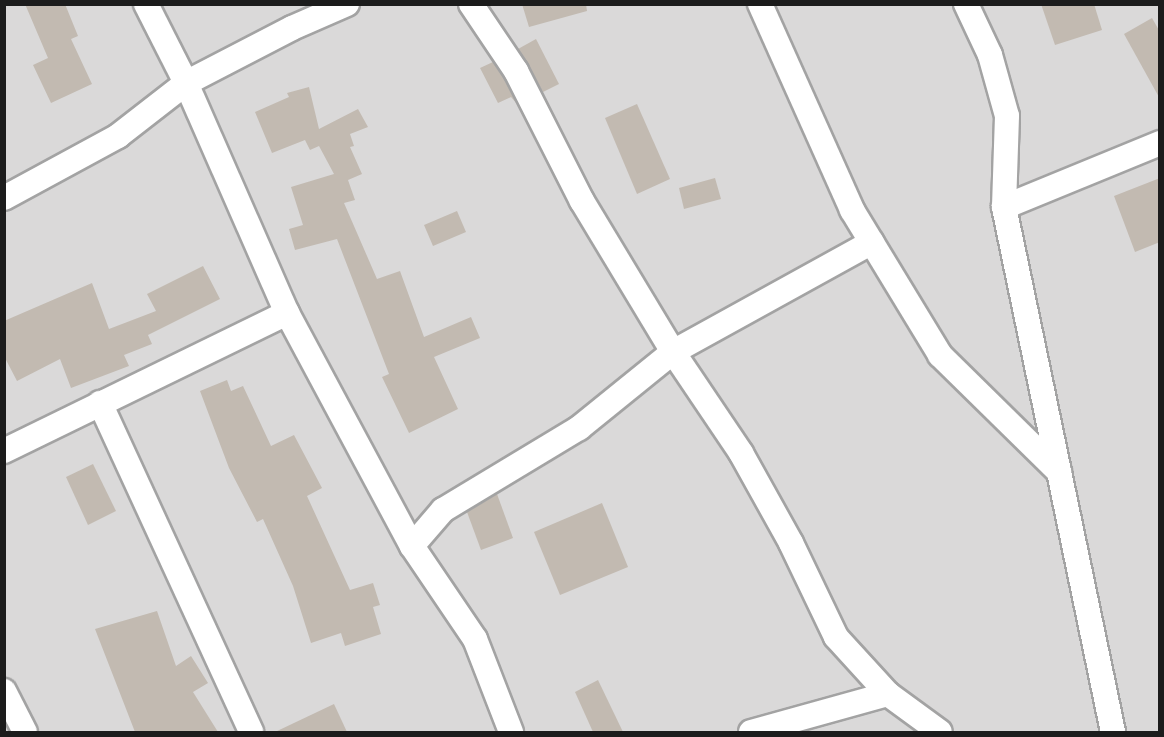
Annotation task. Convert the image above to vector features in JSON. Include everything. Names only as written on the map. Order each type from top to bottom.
[{"type":"street","points":[[146,4],[186,84],[286,314],[412,546],[475,639],[511,732]]},
{"type":"street","points":[[4,198],[118,136],[186,84],[292,28],[346,4]]},
{"type":"street","points":[[471,4],[516,70],[582,201],[674,352],[741,453],[791,543],[836,637],[888,694],[940,732]]},
{"type":"street","points":[[760,4],[852,210],[940,355],[1059,472]]},
{"type":"street","points":[[966,4],[990,55],[1007,116],[1004,207],[1113,732]]},
{"type":"street","points":[[1004,207],[1160,143]]},
{"type":"street","points":[[412,546],[443,510],[579,428],[674,352],[872,242]]},
{"type":"street","points":[[4,451],[286,314]]},
{"type":"street","points":[[100,403],[251,732]]},
{"type":"street","points":[[5,692],[25,732]]},
{"type":"street","points":[[751,732],[888,694]]},
{"type":"shaded area","points":[[5,5],[1159,5],[1159,732],[5,732]]},
{"type":"building","points":[[25,4],[65,4],[78,36],[71,39],[92,84],[51,103],[33,65],[48,58]]},
{"type":"building","points":[[522,4],[586,4],[587,11],[529,27]]},
{"type":"building","points":[[1041,4],[1094,4],[1102,30],[1055,45]]},
{"type":"building","points":[[1152,18],[1160,32],[1160,99],[1124,34]]},
{"type":"building","points":[[536,39],[559,84],[543,92],[518,49]]},
{"type":"building","points":[[493,62],[518,105],[511,97],[498,103],[480,68]]},
{"type":"building","points":[[309,87],[319,129],[358,109],[368,127],[350,134],[354,146],[350,147],[362,174],[348,180],[355,200],[344,203],[377,279],[400,271],[424,337],[471,317],[480,338],[434,357],[458,409],[409,433],[382,377],[389,374],[337,239],[295,250],[289,229],[303,225],[291,187],[334,174],[319,146],[310,150],[305,140],[272,153],[255,112],[289,97],[287,93]]},
{"type":"building","points":[[637,104],[670,179],[637,194],[605,118]]},
{"type":"building","points":[[715,178],[721,199],[684,209],[679,188]]},
{"type":"building","points":[[1160,178],[1160,242],[1135,252],[1114,196]]},
{"type":"building","points":[[457,211],[466,232],[433,246],[424,225]]},
{"type":"building","points":[[203,266],[220,299],[148,335],[152,344],[124,355],[129,366],[71,388],[60,359],[17,381],[4,356],[4,321],[92,283],[109,329],[156,311],[147,294]]},
{"type":"building","points":[[227,380],[231,391],[243,386],[271,446],[294,435],[322,488],[307,496],[350,590],[373,583],[380,605],[373,607],[381,634],[345,646],[341,633],[311,643],[293,586],[263,519],[257,522],[229,468],[200,391]]},
{"type":"building","points":[[93,464],[116,511],[88,525],[66,477]]},
{"type":"building","points":[[497,494],[513,538],[481,550],[467,512]]},
{"type":"building","points":[[602,503],[628,567],[560,595],[534,532]]},
{"type":"building","points":[[157,611],[176,666],[191,656],[208,683],[193,692],[218,732],[135,732],[95,629]]},
{"type":"building","points":[[598,680],[623,732],[593,732],[575,692]]},
{"type":"building","points":[[334,704],[347,732],[275,732]]}]
